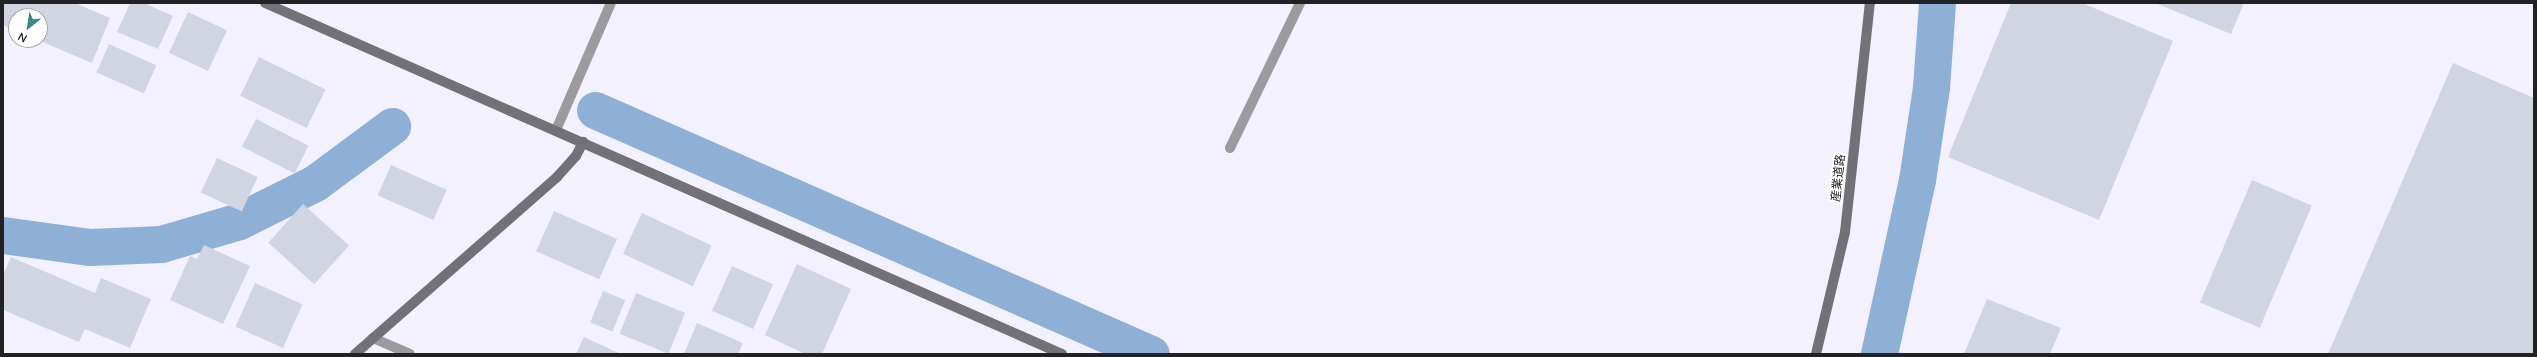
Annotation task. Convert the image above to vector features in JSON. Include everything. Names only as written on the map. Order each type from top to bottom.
[{"type":"street","points":[[264,3],[556,130],[1062,354]]},
{"type":"street","points":[[556,130],[611,3]]},
{"type":"street","points":[[1230,148],[1300,3]]},
{"type":"street","name":"産業道路","points":[[1816,354],[1845,232],[1870,3]]},
{"type":"street","points":[[356,354],[557,177],[576,156],[583,142]]},
{"type":"street","points":[[373,338],[410,354]]},
{"type":"building","points":[[3,3],[75,3],[110,18],[92,63],[48,44],[48,8],[8,8],[8,27],[3,25]]},
{"type":"building","points":[[130,3],[144,3],[173,16],[158,49],[117,32]]},
{"type":"building","points":[[2011,3],[2082,3],[2173,41],[2099,220],[1948,157]]},
{"type":"building","points":[[2155,3],[2244,3],[2231,34]]},
{"type":"building","points":[[188,12],[227,30],[208,71],[169,53]]},
{"type":"building","points":[[109,44],[157,65],[144,93],[96,72]]},
{"type":"building","points":[[259,57],[326,89],[307,128],[240,96]]},
{"type":"building","points":[[2453,63],[2534,98],[2534,354],[2328,354]]},
{"type":"building","points":[[256,119],[309,146],[294,173],[242,147]]},
{"type":"building","points":[[217,158],[258,177],[242,211],[201,192]]},
{"type":"building","points":[[391,165],[447,190],[433,220],[378,195]]},
{"type":"building","points":[[2252,180],[2312,205],[2260,328],[2200,302]]},
{"type":"building","points":[[303,204],[349,245],[314,284],[268,243]]},
{"type":"building","points":[[554,211],[617,239],[599,279],[536,251]]},
{"type":"building","points":[[642,213],[712,246],[693,286],[623,254]]},
{"type":"building","points":[[204,245],[250,266],[223,324],[170,300],[190,256],[197,259]]},
{"type":"building","points":[[11,257],[95,293],[101,278],[151,299],[130,348],[85,329],[79,342],[3,310],[3,275]]},
{"type":"building","points":[[797,264],[851,289],[822,354],[805,354],[765,335]]},
{"type":"building","points":[[732,266],[773,284],[753,329],[712,311]]},
{"type":"building","points":[[255,283],[303,304],[283,348],[235,327]]},
{"type":"building","points":[[603,291],[625,300],[613,332],[590,323]]},
{"type":"building","points":[[636,293],[685,313],[669,354],[620,334]]},
{"type":"building","points":[[1987,299],[2061,328],[2050,354],[1964,354]]},
{"type":"building","points":[[697,323],[743,343],[738,354],[684,354]]},
{"type":"building","points":[[584,337],[621,354],[576,354]]},
{"type":"waterway","points":[[1879,354],[1917,180],[1931,87],[1937,3]]},
{"type":"waterway","points":[[595,110],[1151,354]]},
{"type":"waterway","points":[[3,235],[90,247],[161,244],[239,221],[315,183],[392,126]]}]
